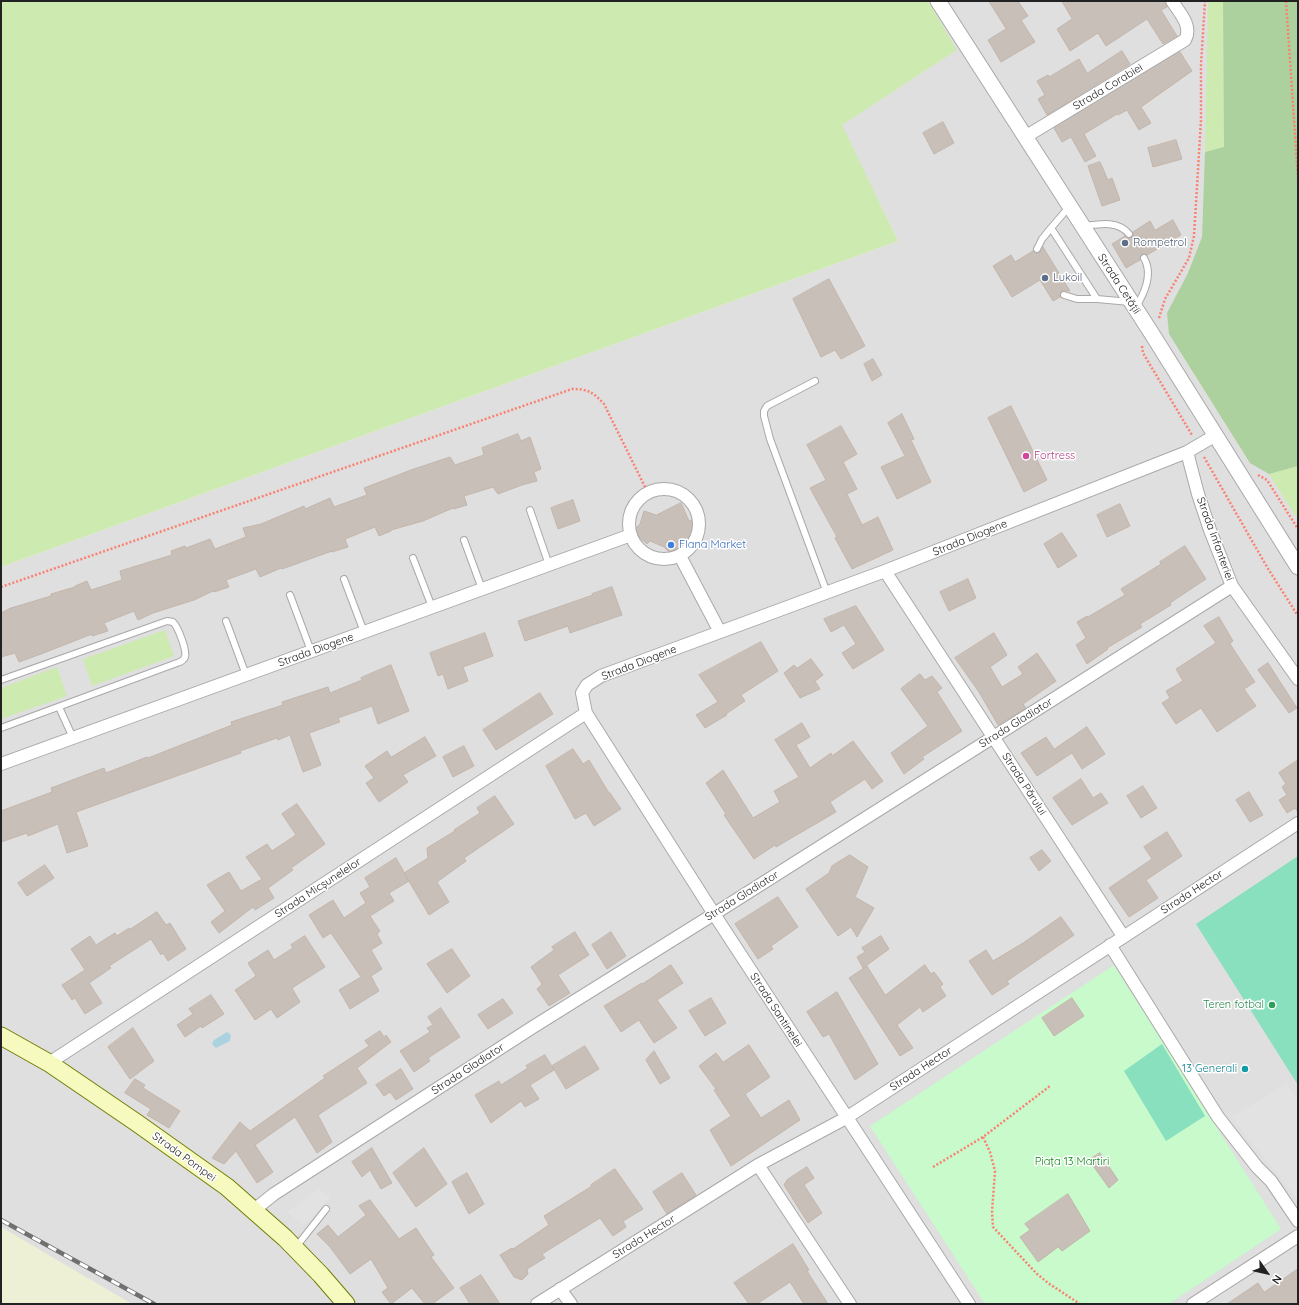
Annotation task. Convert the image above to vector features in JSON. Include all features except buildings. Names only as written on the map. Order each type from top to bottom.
[{"type":"main road","name":"Strada Pompei","points":[[1,1036],[50,1064],[208,1174],[254,1210],[296,1248],[346,1304]]},
{"type":"street","name":"Strada Corabiei","points":[[1025,137],[1185,40],[1188,34],[1188,28],[1172,1]]},
{"type":"street","name":"Strada Cetății","points":[[944,3],[1025,137],[1152,334],[1174,372],[1216,435],[1298,567]]},
{"type":"street","name":"Strada Diogene","points":[[586,713],[582,693],[587,685],[601,676],[885,572],[1187,452],[1216,435]]},
{"type":"street","name":"Strada Infanteriei","points":[[1187,452],[1210,530],[1232,586],[1298,679]]},
{"type":"street","points":[[658,489],[669,489],[680,492],[689,499],[696,508],[699,518],[699,530],[696,540],[689,549],[680,556],[668,559],[656,558],[645,554],[636,546],[631,535],[629,525],[632,511],[640,498],[648,493],[658,489]]},
{"type":"street","name":"Strada Diogene","points":[[1,764],[631,535]]},
{"type":"street","points":[[680,556],[720,632]]},
{"type":"street","name":"Strada Părului","points":[[885,572],[1123,936]]},
{"type":"street","name":"Strada Gladiator","points":[[254,1210],[274,1194],[513,1040],[1232,586]]},
{"type":"street","name":"Strada Santinelei","points":[[586,713],[846,1118],[969,1304]]},
{"type":"street","name":"Strada Micșunelelor","points":[[50,1064],[586,713]]},
{"type":"street","name":"Strada Hector","points":[[536,1304],[758,1165],[846,1118],[1298,823]]},
{"type":"street","points":[[1110,945],[1218,1117],[1257,1167],[1271,1181],[1298,1221]]},
{"type":"street","points":[[758,1165],[850,1304]]},
{"type":"street","points":[[1193,1304],[1298,1236]]},
{"type":"street","points":[[560,1289],[571,1304]]},
{"type":"lane","points":[[1037,249],[1042,239],[1069,207]]},
{"type":"lane","points":[[1082,227],[1101,223],[1109,224],[1121,227],[1129,234]]},
{"type":"lane","points":[[1051,228],[1097,299]]},
{"type":"lane","points":[[1064,295],[1077,299],[1097,299],[1133,305],[1143,296],[1147,284],[1148,266],[1144,258]]},
{"type":"lane","points":[[815,381],[767,406],[764,411],[764,416],[770,439],[827,593]]},
{"type":"lane","points":[[530,510],[550,565]]},
{"type":"lane","points":[[464,540],[482,589]]},
{"type":"lane","points":[[413,558],[432,607]]},
{"type":"lane","points":[[344,579],[364,632]]},
{"type":"lane","points":[[290,595],[311,651]]},
{"type":"lane","points":[[1,680],[167,621],[173,622],[177,626],[185,651],[185,657],[182,661],[1,728]]},
{"type":"lane","points":[[226,621],[246,675]]},
{"type":"lane","points":[[60,707],[73,738]]},
{"type":"lane","points":[[296,1248],[326,1209]]},
{"type":"path","points":[[1205,1],[1201,64],[1201,120],[1194,236],[1189,258],[1165,299],[1160,312],[1158,326],[1142,346],[1142,353],[1199,446],[1208,465],[1267,567],[1298,616]]},
{"type":"path","points":[[1286,1],[1298,178]]},
{"type":"path","points":[[1,587],[572,389],[585,389],[595,395],[604,404],[648,493]]},
{"type":"path","points":[[933,1167],[983,1136],[1050,1086]]},
{"type":"path","points":[[983,1136],[990,1152],[995,1171],[992,1219],[993,1227],[1037,1274],[1080,1304]]},
{"type":"shaded area","points":[[928,1],[1298,1],[1298,1304],[85,1304],[1,1246],[1,567],[898,241],[841,125],[956,50]]},
{"type":"shaded area","points":[[1287,1083],[1298,1100],[1298,1200],[1231,1117]]},
{"type":"shaded area","points":[[319,1189],[331,1197],[304,1226],[287,1212]]},
{"type":"green space","points":[[1,1],[928,1],[957,50],[842,125],[898,241],[1,567]]},
{"type":"green space","points":[[1208,1],[1223,1],[1224,147],[1205,152]]},
{"type":"green space","points":[[1223,1],[1298,1],[1298,466],[1269,474],[1250,463],[1169,334],[1167,313],[1188,273],[1202,237],[1205,152],[1224,147]]},
{"type":"green space","points":[[1298,466],[1298,520],[1269,474]]},
{"type":"green space","points":[[165,630],[174,656],[92,686],[83,659]]},
{"type":"green space","points":[[57,667],[67,696],[1,719],[1,688]]},
{"type":"green space","name":"Teren fotbal","points":[[1298,856],[1298,1085],[1196,924]]},
{"type":"green space","name":"Piața 13 Martiri","points":[[1114,965],[1281,1229],[1169,1304],[985,1304],[870,1126]]},
{"type":"green space","points":[[1162,1044],[1205,1116],[1166,1141],[1124,1071]]},
{"type":"green space","points":[[1,1227],[132,1304],[1,1304]]},
{"type":"water","points":[[227,1032],[231,1035],[230,1041],[216,1048],[212,1044],[214,1040]]},
{"type":"railway","points":[[1,1220],[154,1304]]},
{"type":"place","name":"Rompetrol","points":[[1125,243]]},
{"type":"place","name":"Lukoil","points":[[1045,278]]},
{"type":"place","name":"Fortress","points":[[1026,456]]},
{"type":"place","name":"Flana Market","points":[[671,545]]},
{"type":"place","name":"Teren fotbal","points":[[1272,1005]]},
{"type":"place","name":"13 Generali","points":[[1245,1069]]}]
